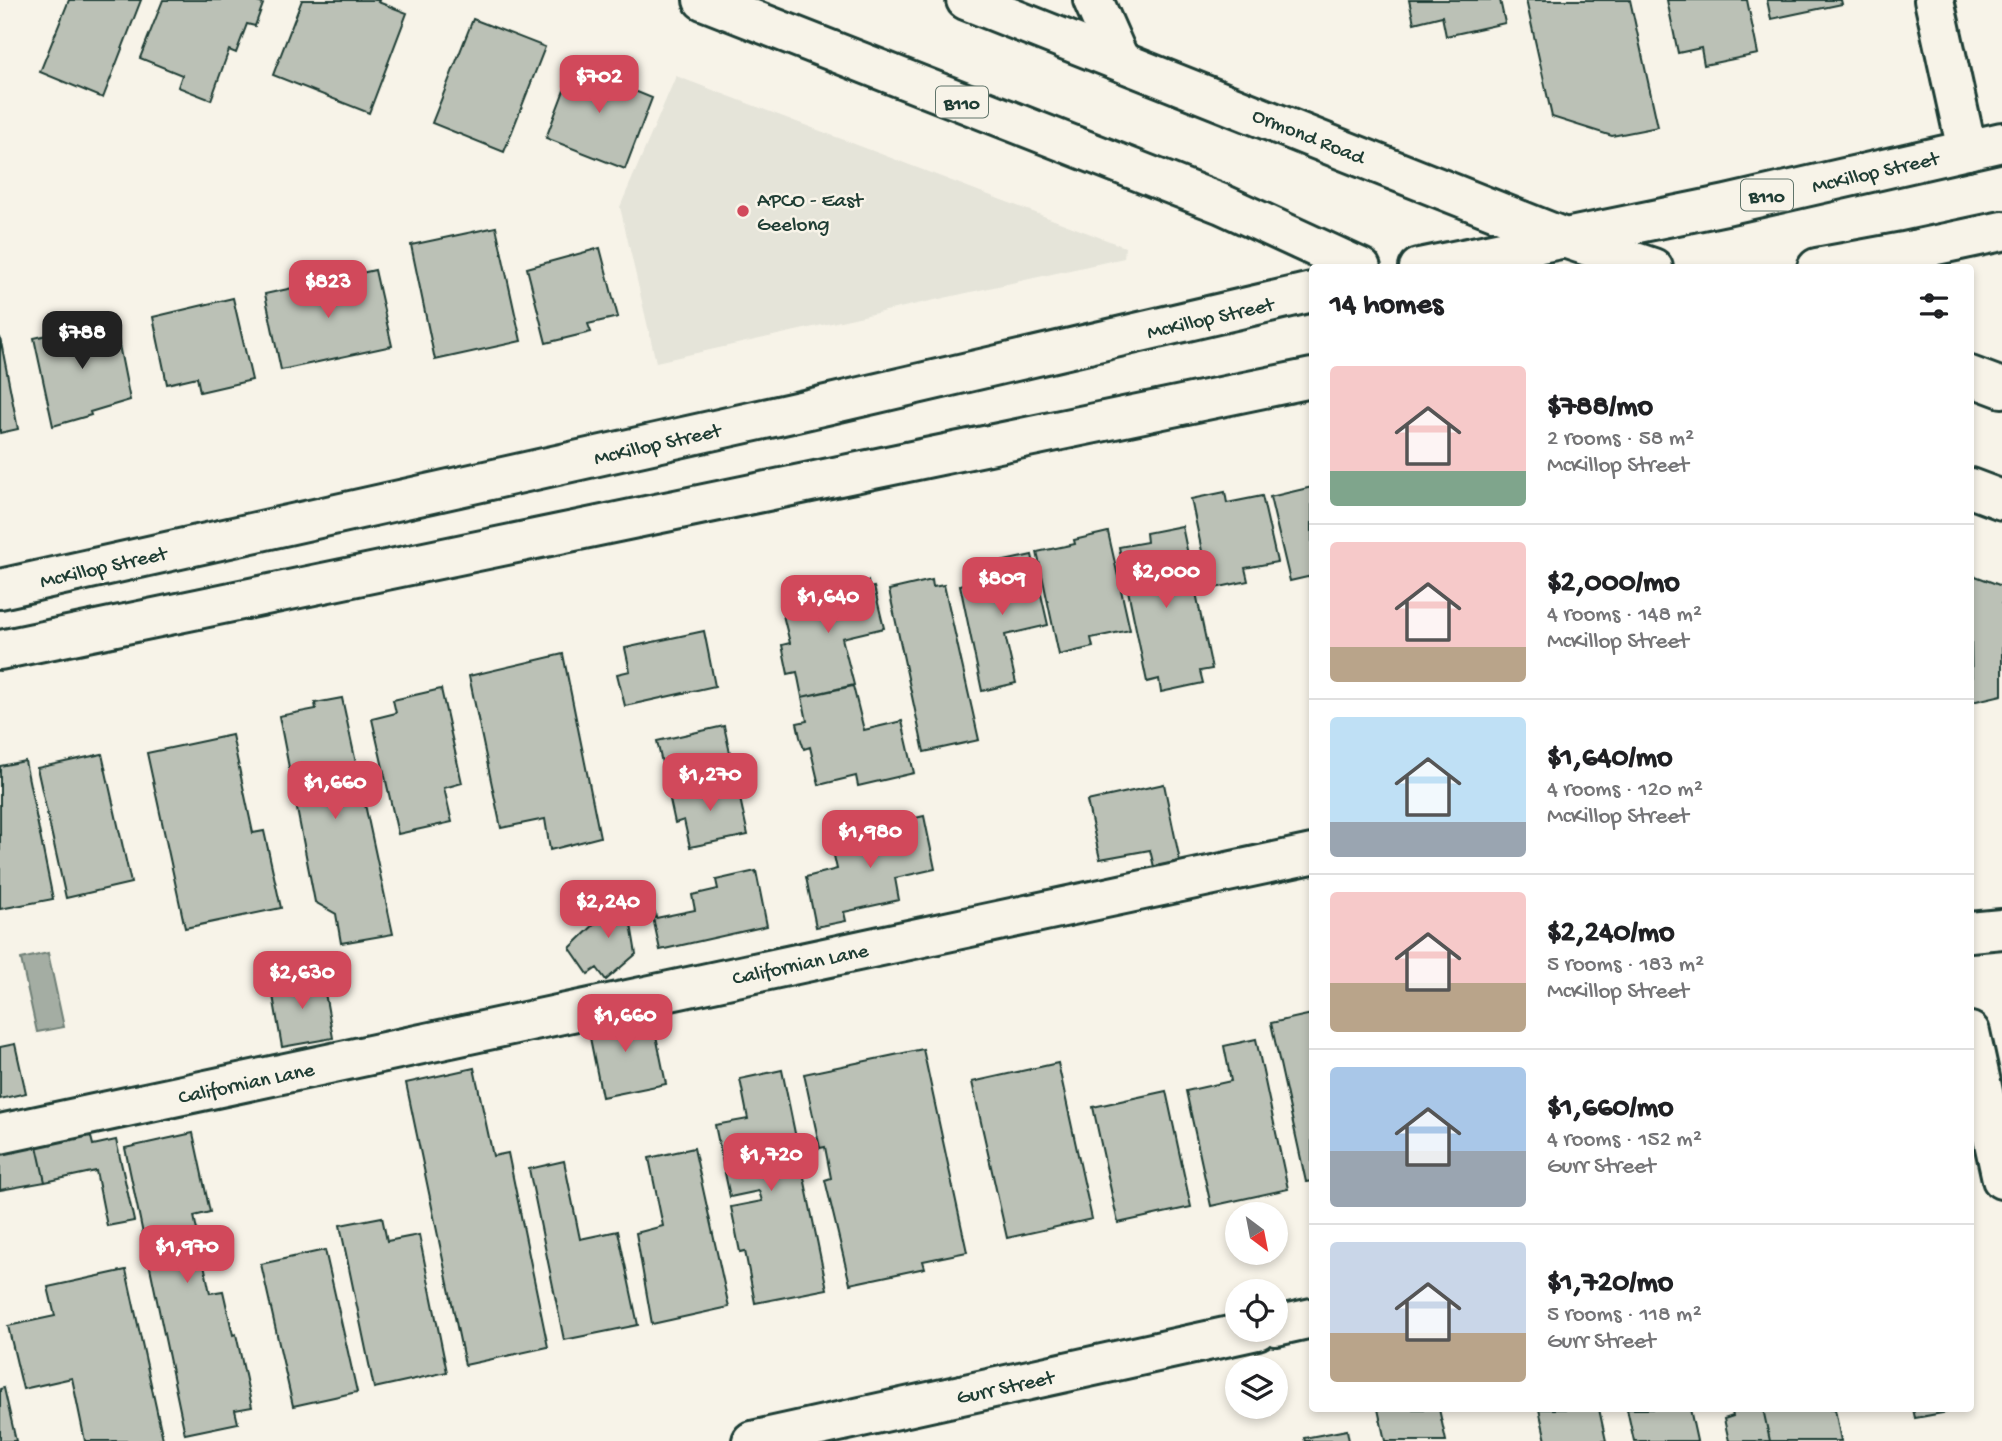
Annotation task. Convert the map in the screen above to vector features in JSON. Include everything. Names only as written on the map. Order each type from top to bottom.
[{"type":"main road","name":"B110","points":[[703,0],[1222,204],[1352,264]]},
{"type":"main road","name":"Ormond Road","points":[[966,0],[1567,239],[1641,264]]},
{"type":"main road","points":[[1093,0],[1118,59]]},
{"type":"main road","points":[[1934,0],[1985,146]]},
{"type":"main road","name":"McKillop Street","points":[[1439,264],[1567,239],[1985,146]]},
{"type":"main road","points":[[1838,264],[2002,230]]},
{"type":"main road","name":"McKillop Street","points":[[0,589],[809,409],[1309,293]]},
{"type":"main road","points":[[1974,378],[2002,388]]},
{"type":"main road","points":[[0,650],[1309,379]]},
{"type":"main road","points":[[1974,490],[2002,500]]},
{"type":"main road","name":"Californian Lane","points":[[0,1134],[1309,855]]},
{"type":"main road","points":[[1974,932],[2002,929]]},
{"type":"main road","points":[[1974,1059],[1991,1173]]},
{"type":"main road","points":[[1288,1323],[1309,1319]]},
{"type":"main road","name":"Gurr Street","points":[[752,1441],[1225,1337]]},
{"type":"shaded area","points":[[676,76],[1125,247],[1124,258],[656,362],[620,207]]},
{"type":"shaded area","points":[[48,953],[64,1027],[37,1032],[21,959]]},
{"type":"building","points":[[69,0],[141,0],[103,98],[40,72]]},
{"type":"building","points":[[163,0],[251,0],[263,4],[255,26],[247,24],[236,53],[229,50],[211,100],[178,87],[182,75],[140,58]]},
{"type":"building","points":[[302,0],[379,0],[378,2],[407,13],[369,113],[273,75]]},
{"type":"building","points":[[1409,0],[1500,0],[1505,23],[1446,36],[1442,16],[1414,23]]},
{"type":"building","points":[[1526,0],[1630,0],[1658,127],[1612,136],[1552,117]]},
{"type":"building","points":[[1667,0],[1747,0],[1758,54],[1704,65],[1701,48],[1678,53]]},
{"type":"building","points":[[1767,0],[1841,0],[1842,4],[1771,19]]},
{"type":"building","points":[[473,19],[545,47],[504,152],[432,123]]},
{"type":"building","points":[[577,56],[613,71],[610,81],[652,98],[625,169],[546,138]]},
{"type":"building","points":[[496,227],[521,341],[435,360],[411,245]]},
{"type":"building","points":[[600,248],[618,317],[588,324],[591,332],[546,343],[527,268]]},
{"type":"building","points":[[375,270],[392,346],[281,370],[265,294]]},
{"type":"building","points":[[233,298],[252,380],[200,392],[197,377],[167,384],[153,317]]},
{"type":"building","points":[[114,320],[130,400],[53,426],[34,338]]},
{"type":"building","points":[[0,337],[18,429],[0,433]]},
{"type":"building","points":[[1309,488],[1309,577],[1290,581],[1270,497]]},
{"type":"building","points":[[1225,492],[1227,503],[1262,496],[1277,562],[1245,568],[1248,581],[1210,589],[1191,499]]},
{"type":"building","points":[[1182,526],[1212,669],[1200,671],[1203,683],[1161,692],[1159,679],[1147,682],[1119,547],[1147,542],[1146,533]]},
{"type":"building","points":[[1108,532],[1130,630],[1091,638],[1093,647],[1059,655],[1037,552],[1075,544],[1074,540]]},
{"type":"building","points":[[1032,555],[1048,625],[1005,635],[1016,683],[982,691],[960,585],[998,576],[995,563]]},
{"type":"building","points":[[1974,576],[2002,586],[2002,695],[1974,702]]},
{"type":"building","points":[[932,580],[933,587],[944,585],[979,740],[924,752],[889,590]]},
{"type":"building","points":[[868,581],[869,588],[874,587],[884,628],[842,638],[854,685],[802,697],[797,672],[788,674],[782,645],[790,643],[781,607],[818,598],[816,591]]},
{"type":"building","points":[[704,631],[715,686],[625,706],[617,674],[630,671],[625,648]]},
{"type":"building","points":[[563,654],[600,837],[550,850],[545,819],[501,828],[469,676]]},
{"type":"building","points":[[853,686],[864,730],[902,721],[914,773],[858,786],[856,776],[819,785],[810,747],[804,749],[797,723],[807,721],[802,697]]},
{"type":"building","points":[[441,689],[462,783],[444,788],[452,822],[398,834],[372,719],[396,713],[393,700]]},
{"type":"building","points":[[342,698],[393,934],[341,943],[336,914],[315,902],[279,716],[316,709],[315,703]]},
{"type":"building","points":[[724,726],[736,780],[678,792],[673,770],[664,772],[657,741]]},
{"type":"building","points":[[232,735],[253,833],[264,831],[281,908],[185,928],[147,753]]},
{"type":"building","points":[[102,754],[131,883],[66,898],[37,768]]},
{"type":"building","points":[[25,761],[53,899],[0,909],[0,766]]},
{"type":"building","points":[[736,780],[748,835],[690,847],[684,820],[675,823],[669,795]]},
{"type":"building","points":[[1164,784],[1180,861],[1154,867],[1150,850],[1100,859],[1087,801]]},
{"type":"building","points":[[924,816],[935,869],[895,878],[899,900],[844,912],[846,921],[816,927],[806,877],[837,869],[832,847],[870,839],[868,829]]},
{"type":"building","points":[[756,871],[767,926],[660,950],[652,913],[655,912],[656,918],[695,910],[692,895],[718,889],[716,880]]},
{"type":"building","points":[[626,895],[636,954],[606,980],[597,968],[588,974],[570,948],[602,917],[599,901]]},
{"type":"building","points":[[322,976],[333,1038],[282,1047],[271,984]]},
{"type":"building","points":[[619,1011],[636,1025],[653,1021],[666,1084],[602,1097],[586,1018]]},
{"type":"building","points":[[1309,1015],[1309,1182],[1306,1182],[1271,1023]]},
{"type":"building","points":[[1256,1039],[1288,1189],[1211,1206],[1186,1091],[1231,1081],[1224,1046]]},
{"type":"building","points":[[15,1044],[26,1093],[0,1099],[0,1047]]},
{"type":"building","points":[[923,1049],[967,1252],[923,1261],[925,1268],[850,1284],[825,1180],[831,1178],[825,1147],[820,1148],[804,1074]]},
{"type":"building","points":[[1058,1063],[1092,1219],[1007,1238],[972,1082]]},
{"type":"building","points":[[474,1068],[493,1156],[508,1153],[548,1347],[465,1365],[406,1083]]},
{"type":"building","points":[[782,1070],[827,1289],[755,1303],[745,1251],[740,1252],[731,1207],[762,1201],[759,1191],[730,1197],[715,1125],[748,1119],[740,1079]]},
{"type":"building","points":[[1166,1091],[1191,1207],[1118,1223],[1093,1107]]},
{"type":"building","points":[[88,1125],[93,1145],[116,1140],[134,1221],[107,1226],[96,1171],[45,1182],[35,1137]]},
{"type":"building","points":[[193,1133],[210,1212],[194,1216],[210,1293],[223,1291],[233,1335],[236,1334],[252,1407],[235,1410],[238,1423],[185,1434],[125,1148]]},
{"type":"building","points":[[35,1137],[45,1182],[0,1190],[0,1144]]},
{"type":"building","points":[[694,1148],[729,1307],[652,1324],[636,1233],[663,1226],[649,1158]]},
{"type":"building","points":[[564,1161],[580,1239],[618,1231],[638,1325],[564,1340],[529,1169]]},
{"type":"building","points":[[382,1217],[387,1241],[419,1235],[447,1372],[374,1388],[340,1225]]},
{"type":"building","points":[[325,1250],[357,1392],[293,1406],[261,1264]]},
{"type":"building","points":[[126,1270],[163,1439],[85,1441],[72,1378],[23,1389],[8,1326],[55,1316],[48,1287]]},
{"type":"building","points":[[4,1388],[16,1441],[0,1441],[0,1389]]},
{"type":"building","points":[[1379,1412],[1440,1412],[1446,1441],[1385,1441]]},
{"type":"building","points":[[1540,1412],[1600,1412],[1606,1441],[1546,1441]]},
{"type":"building","points":[[1628,1412],[1691,1412],[1697,1441],[1634,1441]]},
{"type":"building","points":[[1732,1412],[1764,1412],[1770,1441],[1729,1441],[1724,1419],[1733,1416]]},
{"type":"building","points":[[1764,1412],[1836,1412],[1841,1441],[1770,1441]]},
{"type":"building","points":[[1914,1412],[1948,1412],[1915,1418]]},
{"type":"building","points":[[1347,1430],[1349,1441],[1305,1441],[1304,1438]]},
{"type":"place","name":"APCO - East Geelong","points":[[743,211]]}]
